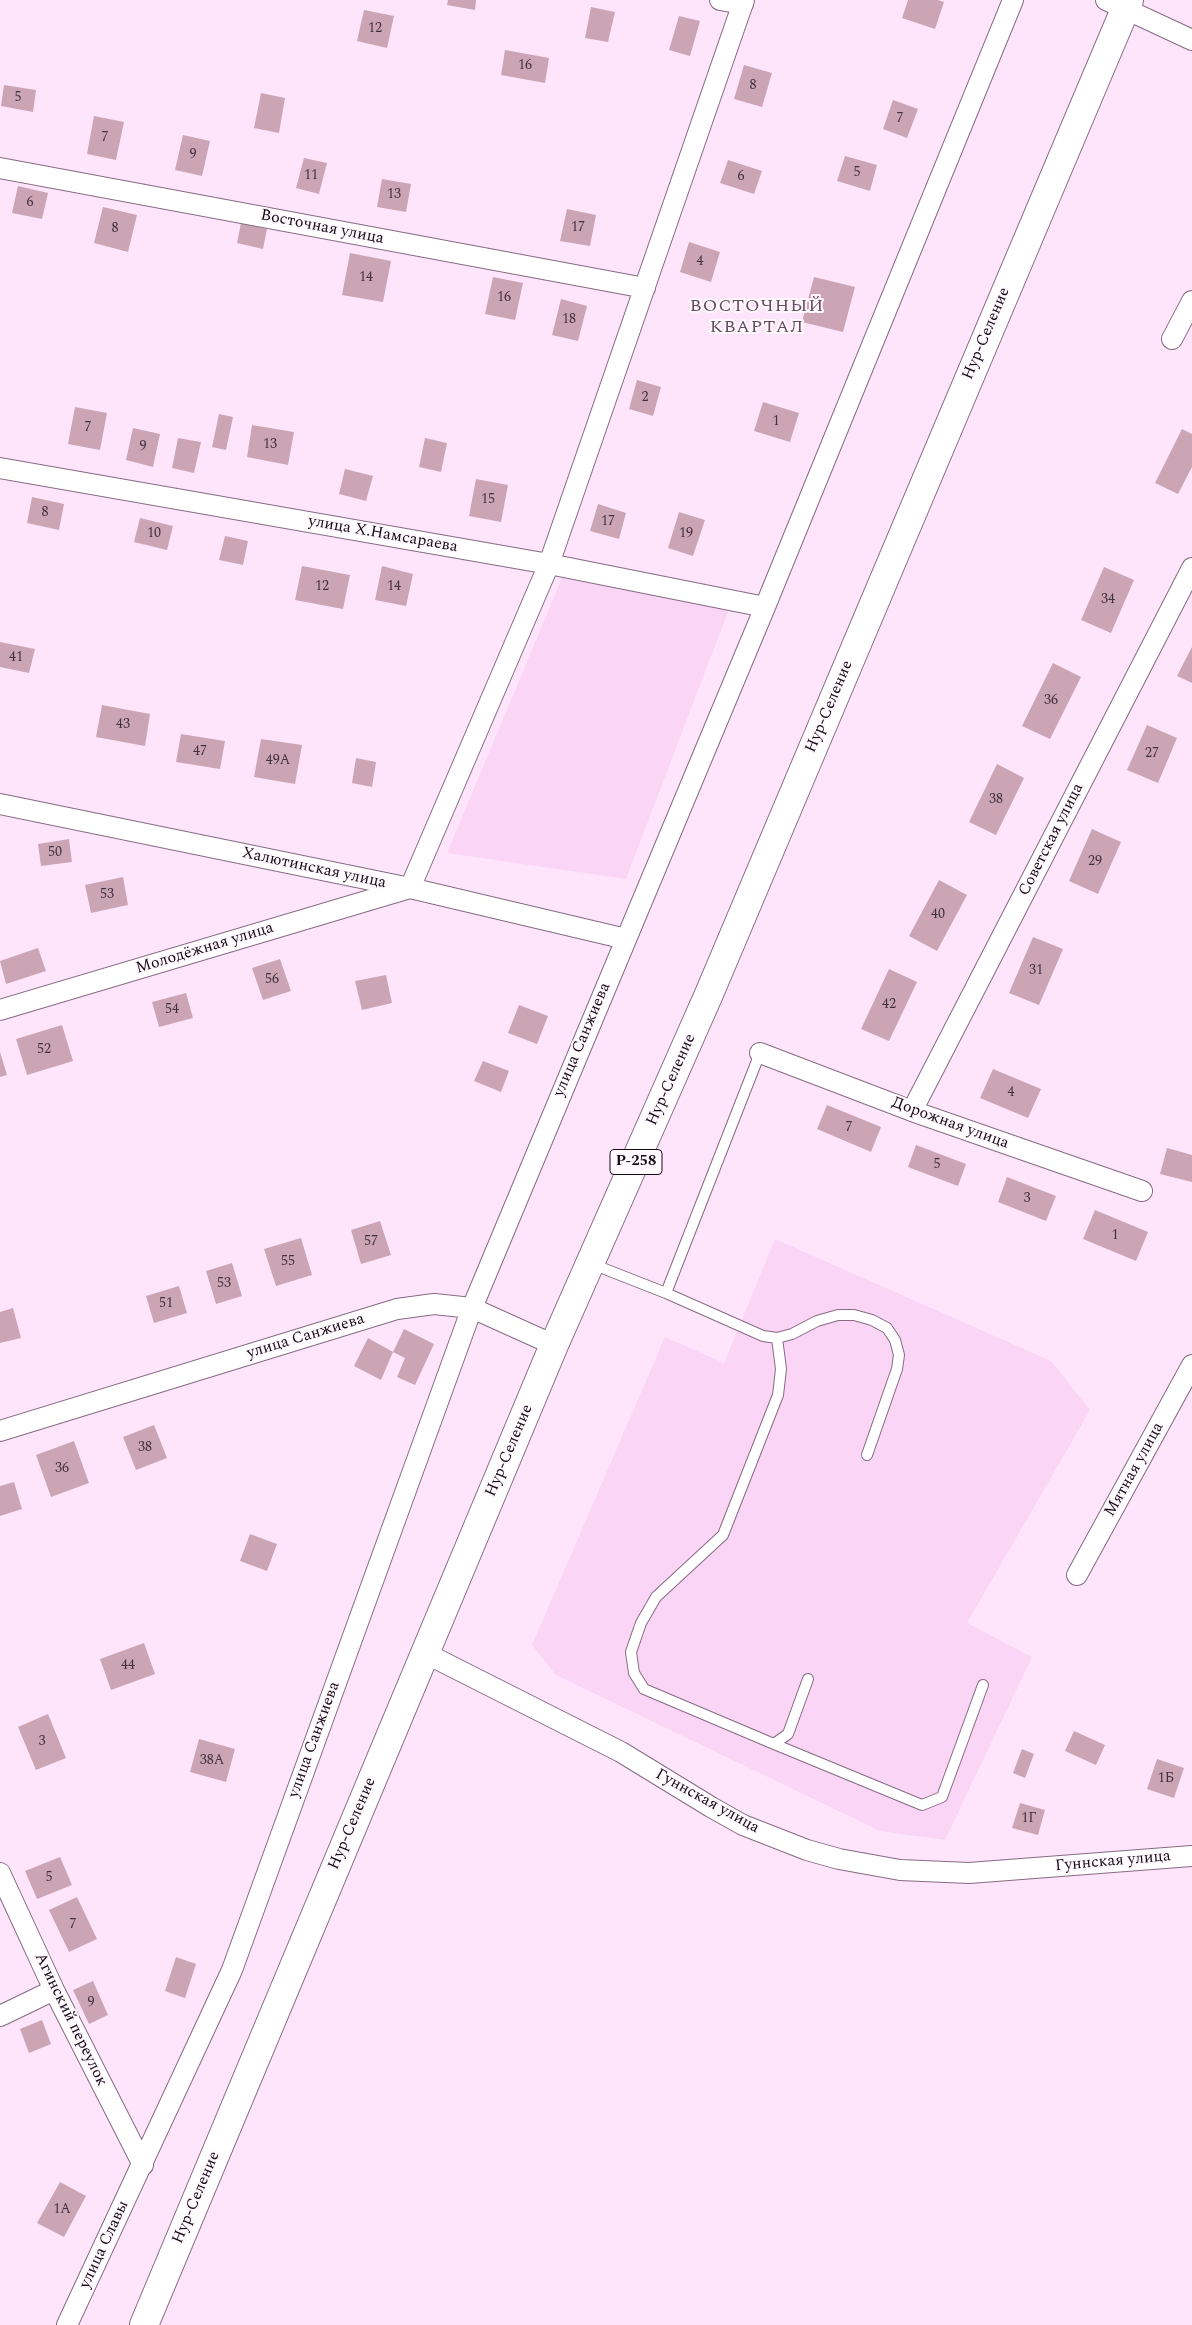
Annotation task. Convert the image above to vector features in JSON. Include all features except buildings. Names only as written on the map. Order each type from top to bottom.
[{"type":"highway","name":"Нур-Селение","points":[[144,2325],[554,1345],[592,1264],[709,994],[1120,3]]},
{"type":"street","points":[[410,888],[549,564],[743,2],[720,0]]},
{"type":"street","name":"улица Санжиева","points":[[143,2165],[232,1970],[472,1308],[765,607],[1012,0]]},
{"type":"street","points":[[1120,3],[1192,40]]},
{"type":"street","name":"Восточная улица","points":[[0,168],[645,288]]},
{"type":"street","points":[[1172,339],[1192,301]]},
{"type":"street","name":"улица Х.Намсараева","points":[[0,468],[549,564],[765,607]]},
{"type":"street","name":"Советская улица","points":[[912,1111],[1192,568]]},
{"type":"street","name":"Халютинская улица","points":[[0,804],[410,888],[626,939]]},
{"type":"street","name":"Молодёжная улица","points":[[0,1010],[410,888]]},
{"type":"street","name":"Дорожная улица","points":[[760,1053],[912,1111],[1142,1191]]},
{"type":"street","name":"улица Санжиева","points":[[0,1431],[397,1309],[434,1304],[472,1308],[554,1345]]},
{"type":"street","name":"Мятная улица","points":[[1078,1575],[1192,1365]]},
{"type":"street","name":"Гуннская улица","points":[[425,1653],[621,1752],[743,1825],[807,1850],[839,1859],[900,1870],[969,1872],[1192,1856]]},
{"type":"street","name":"Агинский переулок","points":[[0,1873],[54,1990],[143,2165]]},
{"type":"street","points":[[0,2016],[54,1990]]},
{"type":"street","name":"улица Славы","points":[[67,2325],[143,2165]]},
{"type":"lane","points":[[666,1293],[760,1053]]},
{"type":"lane","points":[[592,1264],[666,1293],[763,1336],[777,1338],[792,1334],[817,1321],[838,1315],[854,1315],[872,1320],[887,1328],[895,1340],[899,1355],[897,1369],[867,1455]]},
{"type":"lane","points":[[777,1338],[781,1369],[778,1395],[723,1535],[656,1597],[640,1622],[631,1652],[634,1674],[644,1689],[922,1805],[942,1797],[983,1686]]},
{"type":"lane","points":[[774,1744],[788,1734],[808,1679]]},
{"type":"shaded area","points":[[562,578],[729,609],[626,879],[447,853]]},
{"type":"shaded area","points":[[775,1239],[1051,1361],[1090,1410],[967,1623],[1032,1657],[945,1840],[880,1831],[556,1675],[532,1645],[665,1337],[724,1363]]},
{"type":"district","name":"ВОСТОЧНЫЙ КВАРТАЛ","points":[[757,317]]}]
